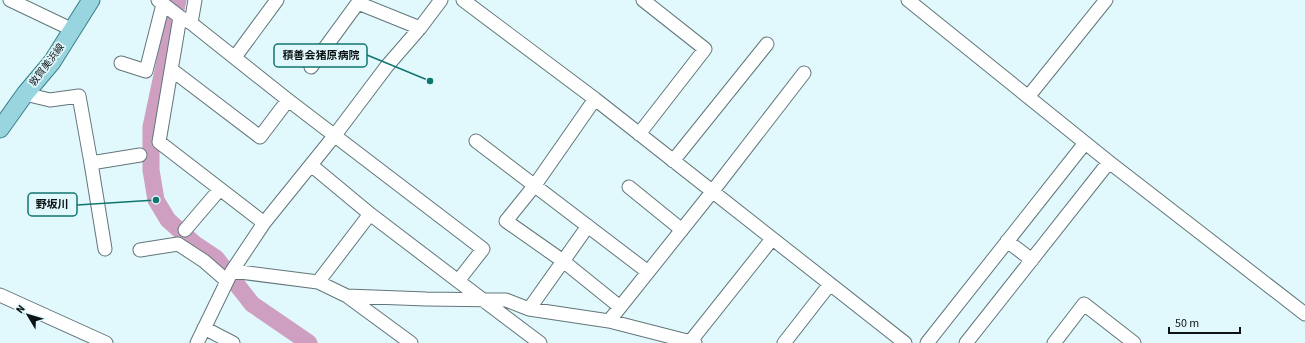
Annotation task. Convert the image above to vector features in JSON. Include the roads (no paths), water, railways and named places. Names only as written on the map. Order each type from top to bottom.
[{"type":"main road","name":"敦賀美浜線","points":[[0,129],[25,94],[52,62],[73,30],[85,2]]},
{"type":"street","points":[[10,0],[73,30]]},
{"type":"street","points":[[195,0],[186,20],[172,70],[160,142],[264,223]]},
{"type":"street","points":[[197,343],[229,276],[264,223],[336,136],[387,66],[420,28],[441,0]]},
{"type":"street","points":[[463,0],[674,161],[905,343]]},
{"type":"street","points":[[639,134],[705,49],[643,0]]},
{"type":"street","points":[[908,0],[1109,162],[1305,314]]},
{"type":"street","points":[[1028,97],[1106,0]]},
{"type":"street","points":[[235,58],[273,1]]},
{"type":"street","points":[[122,63],[146,71],[161,2],[483,248],[458,281]]},
{"type":"street","points":[[311,67],[359,2],[420,28]]},
{"type":"street","points":[[674,161],[767,44]]},
{"type":"street","points":[[172,70],[260,137],[288,100]]},
{"type":"street","points":[[609,321],[712,192],[804,73]]},
{"type":"street","points":[[25,94],[50,100],[80,96],[105,249]]},
{"type":"street","points":[[595,100],[535,185],[506,221],[563,261],[620,307]]},
{"type":"street","points":[[476,141],[648,272]]},
{"type":"street","points":[[928,343],[1085,143]]},
{"type":"street","points":[[91,163],[140,155]]},
{"type":"street","points":[[966,343],[1109,162]]},
{"type":"street","points":[[311,166],[370,214],[540,343]]},
{"type":"street","points":[[629,187],[682,230]]},
{"type":"street","points":[[185,230],[220,189]]},
{"type":"street","points":[[318,282],[370,214]]},
{"type":"street","points":[[529,309],[588,226]]},
{"type":"street","points":[[347,296],[506,300],[529,309],[609,321],[658,339],[693,342],[772,239]]},
{"type":"street","points":[[1007,241],[1032,260]]},
{"type":"street","points":[[140,250],[178,244],[229,276],[318,282],[347,296],[411,343]]},
{"type":"street","points":[[784,343],[830,284]]},
{"type":"street","points":[[0,295],[78,337],[106,343]]},
{"type":"street","points":[[1054,343],[1084,304],[1134,343]]},
{"type":"street","points":[[204,328],[233,343]]},
{"type":"waterway","points":[[178,0],[151,127],[151,170],[156,200],[168,220],[195,244],[216,258],[252,304],[309,343]]},
{"type":"place","name":"積善会猪原病院","points":[[430,81]]},
{"type":"place","name":"野坂川","points":[[156,200]]}]
